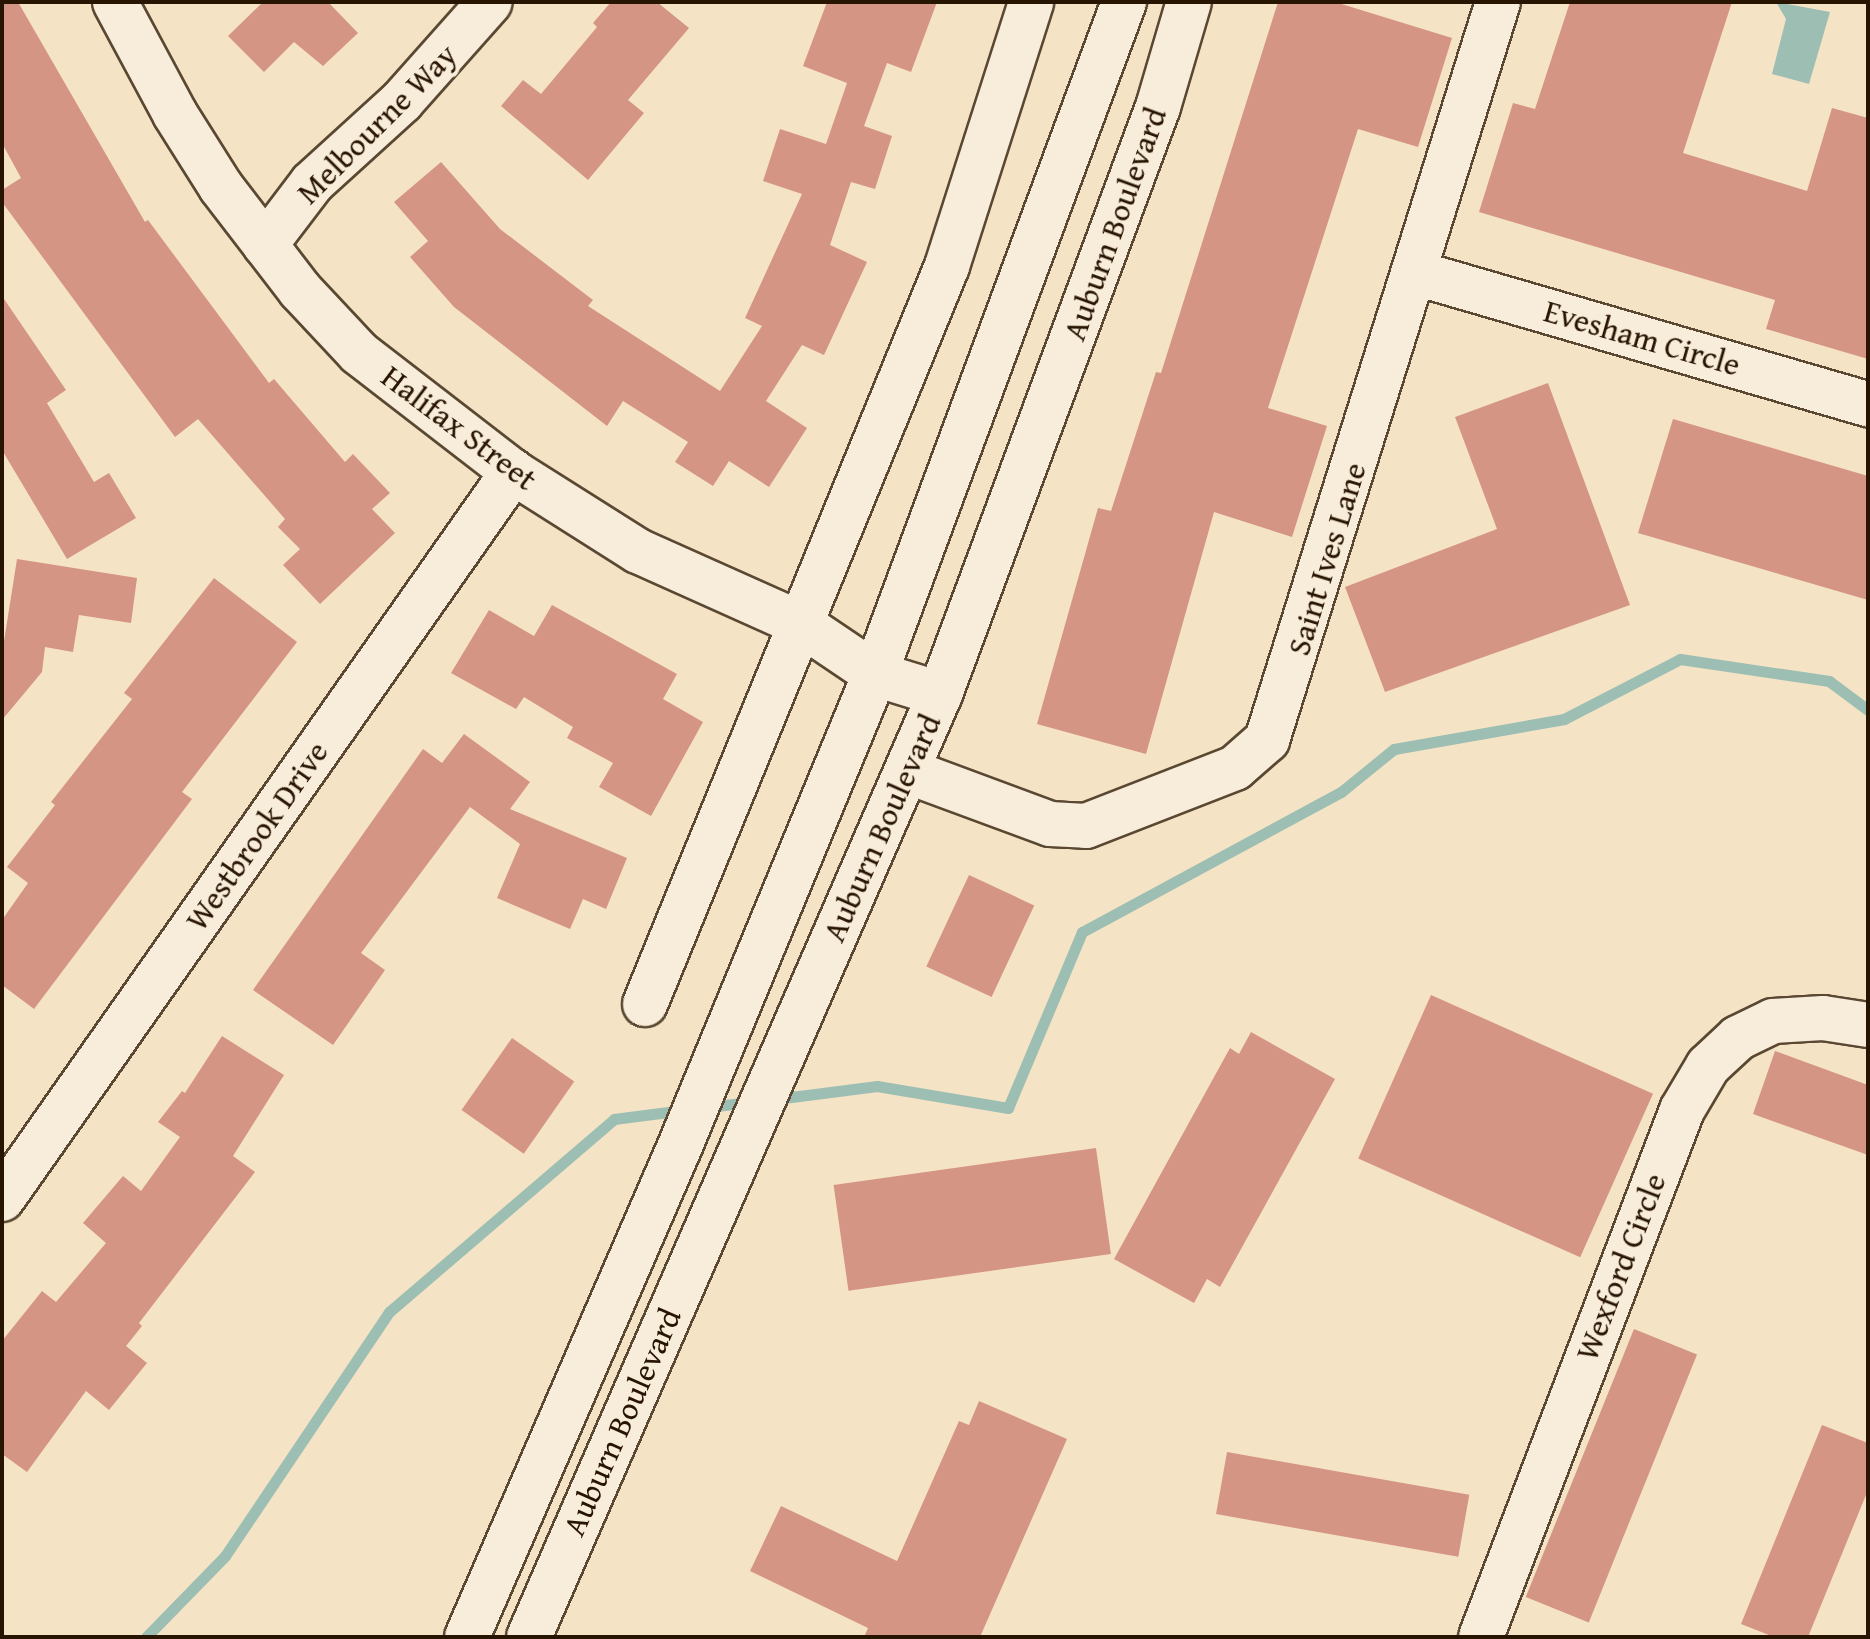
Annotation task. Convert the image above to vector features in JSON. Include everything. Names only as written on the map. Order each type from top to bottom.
[{"type":"street","name":"Halifax Street","points":[[115,2],[175,114],[265,245],[359,353],[513,472],[638,551],[801,624],[875,674],[940,694]]},
{"type":"street","name":"Melbourne Way","points":[[265,245],[312,183],[402,101],[490,2]]},
{"type":"street","points":[[645,1004],[947,266],[1031,2]]},
{"type":"street","name":"Auburn Boulevard","points":[[467,1637],[685,1134],[875,674],[1124,2]]},
{"type":"street","name":"Auburn Boulevard","points":[[529,1637],[940,694],[1158,107],[1189,2]]},
{"type":"street","name":"Saint Ives Lane","points":[[907,771],[1050,824],[1086,826],[1235,768],[1267,740],[1416,273],[1498,2]]},
{"type":"street","name":"Evesham Circle","points":[[1416,273],[1868,404]]},
{"type":"street","name":"Westbrook Drive","points":[[2,1199],[513,472]]},
{"type":"street","name":"Wexford Circle","points":[[1481,1637],[1682,1110],[1708,1066],[1738,1038],[1773,1021],[1823,1018],[1868,1025]]},
{"type":"water","points":[[1776,2],[1830,12],[1809,84],[1772,74],[1786,19]]},
{"type":"building","points":[[2,2],[18,2],[145,222],[148,220],[269,383],[274,379],[345,462],[353,454],[390,493],[372,509],[395,533],[320,604],[283,565],[300,549],[278,527],[285,519],[198,419],[175,437],[2,202],[2,190],[21,178],[2,143]]},
{"type":"building","points":[[263,2],[328,2],[358,33],[323,66],[294,42],[264,72],[228,36]]},
{"type":"building","points":[[611,2],[657,2],[689,28],[628,100],[644,113],[588,180],[501,106],[523,80],[541,94],[597,27],[593,23]]},
{"type":"building","points":[[827,2],[937,2],[911,72],[887,63],[864,126],[892,136],[875,189],[851,182],[830,245],[867,262],[824,355],[802,345],[766,401],[807,428],[769,487],[729,461],[713,486],[675,462],[688,442],[623,401],[607,426],[454,307],[410,257],[428,241],[394,202],[441,162],[500,229],[593,300],[588,306],[720,391],[762,326],[745,318],[802,194],[763,181],[780,129],[826,144],[847,83],[803,66]]},
{"type":"building","points":[[1278,2],[1335,2],[1452,38],[1418,147],[1358,129],[1268,408],[1327,426],[1292,537],[1214,512],[1146,754],[1037,724],[1098,508],[1111,511],[1156,372],[1161,373]]},
{"type":"building","points":[[1570,2],[1732,2],[1683,153],[1807,191],[1832,108],[1868,118],[1868,359],[1766,329],[1775,300],[1479,212],[1513,103],[1535,109]]},
{"type":"building","points":[[2,296],[66,390],[47,403],[94,482],[109,473],[136,518],[67,559],[2,450]]},
{"type":"building","points":[[1548,383],[1630,605],[1385,692],[1345,587],[1497,529],[1455,417]]},
{"type":"building","points":[[1673,419],[1868,476],[1868,600],[1638,533]]},
{"type":"building","points":[[17,559],[137,578],[131,623],[79,615],[73,652],[45,647],[42,672],[2,720],[2,654]]},
{"type":"building","points":[[214,578],[297,642],[182,792],[192,799],[34,1009],[2,985],[2,920],[28,883],[7,867],[55,805],[51,802],[132,699],[124,693]]},
{"type":"building","points":[[552,605],[677,674],[663,699],[703,722],[651,816],[599,787],[613,763],[567,738],[573,727],[524,697],[516,709],[451,673],[489,610],[534,636]]},
{"type":"building","points":[[464,734],[530,782],[510,809],[627,858],[606,909],[583,899],[570,929],[497,898],[520,844],[470,807],[361,953],[385,970],[333,1045],[253,990],[423,749],[442,763]]},
{"type":"building","points":[[969,875],[1034,905],[992,997],[926,967]]},
{"type":"building","points":[[1431,995],[1653,1094],[1580,1257],[1358,1159]]},
{"type":"building","points":[[1251,1032],[1335,1079],[1220,1287],[1207,1279],[1194,1303],[1114,1259],[1230,1048],[1239,1054]]},
{"type":"building","points":[[222,1036],[284,1075],[233,1156],[255,1172],[139,1323],[142,1326],[126,1346],[147,1363],[109,1410],[86,1391],[27,1472],[2,1454],[2,1341],[42,1291],[56,1302],[106,1243],[83,1223],[123,1176],[141,1191],[180,1137],[158,1122],[182,1091],[185,1093]]},
{"type":"building","points":[[512,1038],[574,1082],[524,1154],[462,1110]]},
{"type":"building","points":[[1775,1051],[1868,1085],[1868,1155],[1753,1114]]},
{"type":"building","points":[[1096,1148],[1111,1254],[848,1291],[834,1185]]},
{"type":"building","points":[[1634,1329],[1697,1354],[1589,1622],[1526,1597]]},
{"type":"building","points":[[979,1401],[1067,1439],[980,1637],[864,1637],[868,1628],[750,1571],[781,1506],[897,1561],[959,1421],[969,1425]]},
{"type":"building","points":[[1822,1425],[1868,1443],[1868,1490],[1808,1637],[1774,1637],[1741,1624]]},
{"type":"building","points":[[1227,1452],[1469,1495],[1458,1557],[1216,1514]]},
{"type":"waterway","points":[[776,1099],[877,1086],[1008,1108],[1082,932],[1341,792],[1394,749],[1564,719],[1680,659],[1829,681],[1868,710]]},
{"type":"waterway","points":[[708,1107],[751,1102]]},
{"type":"waterway","points":[[146,1637],[225,1556],[389,1312],[614,1119],[683,1110]]}]
